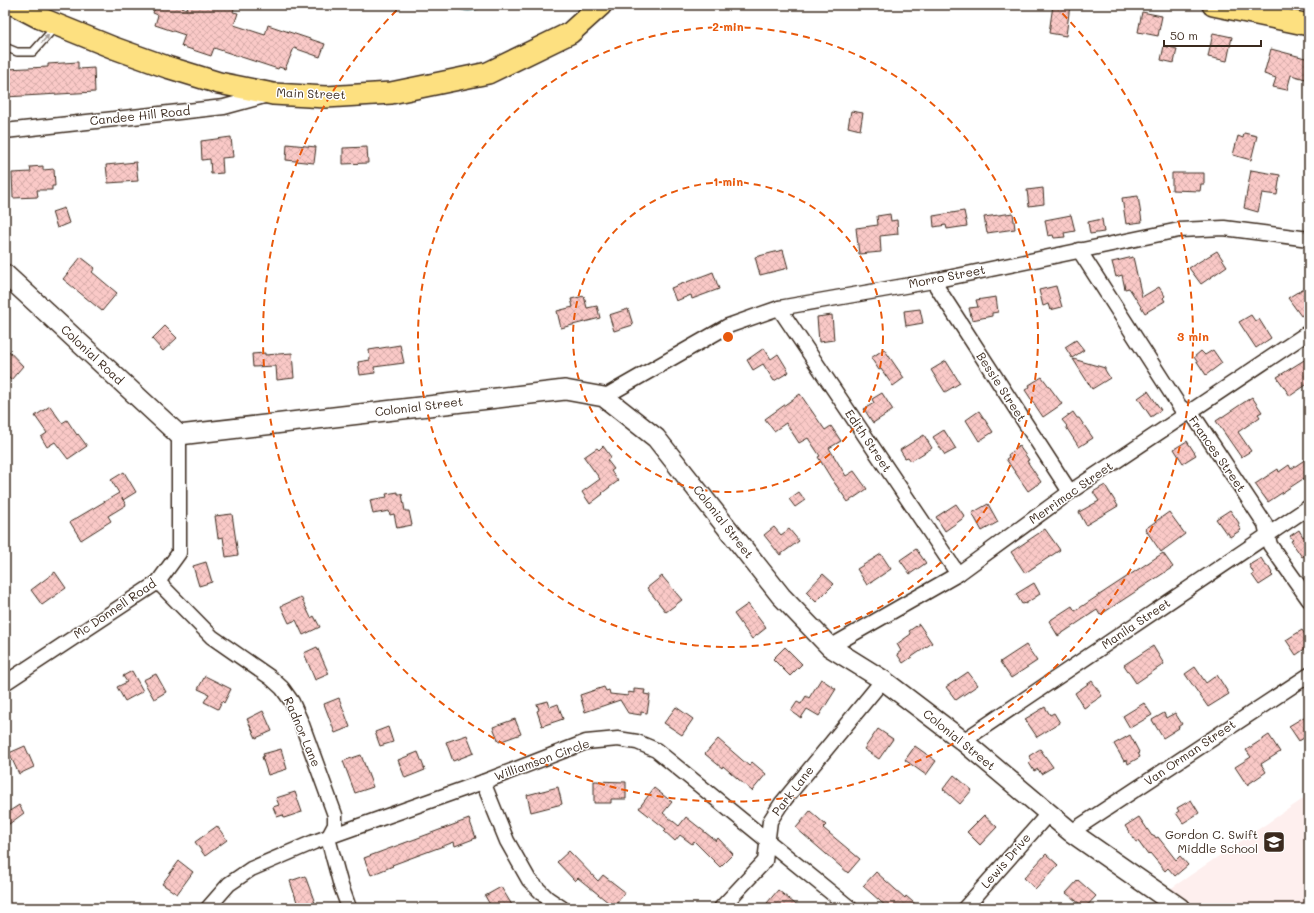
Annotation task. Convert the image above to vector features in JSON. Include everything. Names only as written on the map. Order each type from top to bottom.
[{"type":"main road","name":"Main Street","points":[[16,5],[40,18],[114,48],[167,67],[219,83],[273,94],[326,97],[390,93],[488,73],[570,33],[601,5]]},
{"type":"main road","points":[[1213,5],[1278,12],[1309,25]]},
{"type":"street","name":"Candee Hill Road","points":[[5,131],[224,107],[273,94]]},
{"type":"street","name":"Morro Street","points":[[604,397],[728,326],[779,308],[933,281],[1179,230],[1224,228],[1309,239]]},
{"type":"street","name":"Frances Street","points":[[1079,250],[1180,407],[1193,416],[1265,524],[1270,545],[1309,600]]},
{"type":"street","name":"Colonial Road","points":[[5,274],[179,435]]},
{"type":"street","name":"Bessie Street","points":[[933,281],[1070,492]]},
{"type":"street","name":"Edith Street","points":[[779,308],[958,574]]},
{"type":"street","name":"Merrimac Street","points":[[830,647],[958,574],[1070,492],[1309,332]]},
{"type":"street","name":"Colonial Street","points":[[179,435],[565,390],[604,397],[656,438],[781,596],[830,647],[883,680],[963,741],[1071,832],[1180,908]]},
{"type":"street","name":"Mc Donnell Road","points":[[5,683],[158,582],[179,553],[179,435]]},
{"type":"street","name":"Manila Street","points":[[963,741],[1309,507]]},
{"type":"street","name":"Radnor Lane","points":[[158,582],[212,637],[272,678],[292,702],[301,722],[335,815],[335,826],[328,838]]},
{"type":"street","name":"Van Orman Street","points":[[1071,832],[1309,675]]},
{"type":"street","name":"Park Lane","points":[[722,908],[765,861],[770,821],[781,804],[883,680]]},
{"type":"street","name":"Williamson Circle","points":[[208,908],[229,884],[251,869],[328,838],[483,782],[586,742],[618,739],[637,742],[656,750],[850,908]]},
{"type":"street","points":[[483,782],[507,841],[529,880],[547,898],[562,908]]},
{"type":"street","name":"Lewis Drive","points":[[965,908],[1048,814]]},
{"type":"street","points":[[328,838],[341,886],[349,908]]},
{"type":"lane","points":[[5,47],[17,52],[33,52],[56,25]]},
{"type":"shaded area","name":"Gordon C. Swift Middle School","points":[[1309,795],[1309,908],[1200,908],[1170,889]]},
{"type":"building","points":[[156,5],[176,5],[187,9],[188,5],[235,5],[233,12],[238,13],[234,25],[265,35],[268,25],[325,44],[320,57],[294,48],[285,69],[279,67],[278,69],[214,48],[211,56],[181,46],[185,35],[155,25],[158,15],[153,13]]},
{"type":"building","points":[[1053,5],[1070,5],[1066,36],[1049,33]]},
{"type":"building","points":[[1142,12],[1162,16],[1158,36],[1138,32]]},
{"type":"building","points":[[1213,33],[1232,37],[1227,61],[1208,57]]},
{"type":"building","points":[[1164,46],[1177,49],[1174,63],[1161,60]]},
{"type":"building","points":[[1271,49],[1309,59],[1309,80],[1291,75],[1287,90],[1273,87],[1276,78],[1264,74]]},
{"type":"building","points":[[78,62],[78,69],[94,68],[95,92],[5,97],[5,70],[7,69],[48,67],[48,64]]},
{"type":"building","points":[[851,111],[863,113],[860,130],[848,127]]},
{"type":"building","points":[[1244,133],[1257,136],[1251,160],[1233,155],[1238,136],[1243,138]]},
{"type":"building","points":[[231,137],[233,157],[222,158],[223,173],[211,174],[210,159],[202,160],[201,141]]},
{"type":"building","points":[[287,144],[316,147],[314,163],[286,160]]},
{"type":"building","points":[[367,147],[368,163],[343,164],[343,148]]},
{"type":"building","points":[[136,162],[138,181],[108,183],[106,165]]},
{"type":"building","points":[[43,166],[43,170],[54,169],[55,186],[52,186],[52,190],[37,190],[38,197],[13,198],[12,173],[31,172],[30,167]]},
{"type":"building","points":[[1251,170],[1280,175],[1277,195],[1262,193],[1258,212],[1244,208]]},
{"type":"building","points":[[1172,173],[1204,173],[1204,184],[1201,184],[1200,191],[1172,190]]},
{"type":"building","points":[[1043,188],[1044,204],[1029,206],[1027,190]]},
{"type":"building","points":[[1138,196],[1142,222],[1126,224],[1122,198]]},
{"type":"building","points":[[64,208],[69,223],[57,228],[52,212]]},
{"type":"building","points":[[964,211],[967,226],[947,229],[946,225],[934,227],[933,216]]},
{"type":"building","points":[[1013,213],[1015,229],[987,233],[984,217]]},
{"type":"building","points":[[890,214],[891,221],[897,220],[898,234],[880,236],[881,252],[859,254],[856,228],[878,225],[877,216]]},
{"type":"building","points":[[1071,215],[1075,231],[1064,233],[1065,237],[1054,238],[1053,235],[1048,236],[1045,220]]},
{"type":"building","points":[[1102,219],[1104,232],[1090,234],[1088,222]]},
{"type":"building","points":[[783,250],[788,268],[760,275],[755,257]]},
{"type":"building","points":[[1217,251],[1227,266],[1201,284],[1189,268]]},
{"type":"building","points":[[81,257],[95,268],[92,272],[117,293],[102,311],[63,279]]},
{"type":"building","points":[[1133,257],[1142,297],[1159,287],[1165,296],[1163,298],[1165,301],[1145,313],[1129,288],[1125,289],[1122,275],[1116,277],[1112,262]]},
{"type":"building","points":[[713,272],[719,289],[692,299],[691,295],[676,301],[671,288]]},
{"type":"building","points":[[1056,286],[1062,307],[1050,310],[1048,304],[1043,306],[1039,290]]},
{"type":"building","points":[[1304,288],[1309,296],[1309,311],[1301,316],[1288,298]]},
{"type":"building","points":[[584,296],[587,308],[597,306],[600,318],[561,328],[557,311],[573,307],[571,299]]},
{"type":"building","points":[[996,297],[998,312],[992,313],[992,316],[972,320],[969,308],[978,307],[976,300]]},
{"type":"building","points":[[628,309],[633,325],[614,331],[609,315]]},
{"type":"building","points":[[920,309],[923,323],[906,326],[904,311]]},
{"type":"building","points":[[832,315],[834,340],[819,342],[817,317]]},
{"type":"building","points":[[1251,315],[1255,321],[1259,319],[1271,338],[1256,348],[1239,322]]},
{"type":"building","points":[[165,326],[177,338],[163,351],[152,339]]},
{"type":"building","points":[[1076,340],[1084,350],[1072,358],[1065,347]]},
{"type":"building","points":[[400,345],[404,363],[374,367],[375,373],[360,375],[358,362],[370,360],[369,350]]},
{"type":"building","points":[[5,347],[23,366],[11,380],[5,375]]},
{"type":"building","points":[[764,348],[771,359],[778,354],[789,372],[774,381],[763,364],[753,370],[747,360]]},
{"type":"building","points":[[884,349],[904,378],[893,386],[871,358]]},
{"type":"building","points":[[1213,350],[1222,363],[1206,375],[1194,357],[1201,351],[1205,355]]},
{"type":"building","points":[[265,353],[265,355],[292,353],[294,378],[277,380],[276,366],[253,367],[252,354]]},
{"type":"building","points":[[1309,357],[1309,383],[1290,396],[1277,377]]},
{"type":"building","points":[[1073,359],[1105,368],[1110,378],[1092,389]]},
{"type":"building","points":[[946,361],[960,383],[945,392],[931,370]]},
{"type":"building","points":[[1042,377],[1062,404],[1043,417],[1025,390],[1030,387],[1029,385]]},
{"type":"building","points":[[1148,391],[1161,410],[1151,417],[1138,398]]},
{"type":"building","points":[[882,393],[893,410],[873,423],[864,409],[874,403],[872,399]]},
{"type":"building","points":[[800,394],[825,430],[831,426],[841,441],[829,448],[846,476],[854,471],[867,489],[848,502],[831,478],[818,457],[820,456],[808,438],[799,443],[786,423],[774,431],[765,419]]},
{"type":"building","points":[[1252,397],[1262,412],[1258,414],[1260,417],[1238,432],[1251,451],[1241,457],[1216,421]]},
{"type":"building","points":[[50,406],[62,423],[67,420],[77,435],[78,434],[87,446],[68,459],[55,442],[47,447],[41,437],[47,433],[35,416]]},
{"type":"building","points":[[979,411],[993,432],[979,441],[966,420]]},
{"type":"building","points":[[1073,412],[1093,438],[1079,447],[1062,420]]},
{"type":"building","points":[[944,430],[956,449],[945,455],[933,437]]},
{"type":"building","points":[[924,435],[932,448],[911,461],[908,457],[905,458],[900,450]]},
{"type":"building","points":[[1187,441],[1196,455],[1183,463],[1174,449]]},
{"type":"building","points":[[603,446],[611,457],[607,460],[614,469],[611,471],[618,481],[590,504],[582,492],[600,479],[584,457],[597,448],[599,450]]},
{"type":"building","points":[[1019,446],[1029,460],[1027,461],[1041,482],[1028,491],[1006,459],[1009,457],[1008,455]]},
{"type":"building","points":[[1309,457],[1309,475],[1268,502],[1255,484],[1278,469],[1279,472],[1289,465],[1291,469]]},
{"type":"building","points":[[124,472],[136,492],[123,500],[126,505],[108,516],[111,521],[81,540],[70,522],[119,493],[111,480]]},
{"type":"building","points":[[1105,485],[1118,506],[1086,525],[1079,512],[1099,501],[1093,492]]},
{"type":"building","points":[[398,492],[398,494],[402,494],[405,511],[409,511],[412,525],[397,528],[394,514],[390,515],[389,511],[373,514],[370,500],[387,497],[386,494]]},
{"type":"building","points":[[799,492],[805,500],[795,507],[789,499]]},
{"type":"building","points":[[956,504],[965,517],[945,531],[936,517]]},
{"type":"building","points":[[988,504],[998,522],[982,531],[972,513]]},
{"type":"building","points":[[1230,510],[1239,523],[1238,526],[1241,530],[1230,537],[1216,519]]},
{"type":"building","points":[[1169,512],[1185,534],[1161,552],[1145,529]]},
{"type":"building","points":[[232,514],[238,555],[226,557],[223,537],[218,538],[215,516]]},
{"type":"building","points":[[774,527],[781,535],[789,529],[799,541],[780,555],[764,535]]},
{"type":"building","points":[[1045,529],[1060,550],[1025,573],[1011,552]]},
{"type":"building","points":[[1299,530],[1303,537],[1309,532],[1309,553],[1302,557],[1291,541],[1293,540],[1290,536]]},
{"type":"building","points":[[916,549],[926,563],[910,574],[900,560]]},
{"type":"building","points":[[1163,553],[1173,567],[1100,615],[1097,610],[1058,636],[1049,621],[1072,606],[1075,611]]},
{"type":"building","points":[[881,554],[891,569],[867,585],[857,569]]},
{"type":"building","points":[[1261,558],[1266,566],[1268,566],[1273,576],[1259,585],[1252,575],[1254,574],[1249,565]]},
{"type":"building","points":[[206,562],[212,582],[199,586],[193,566]]},
{"type":"building","points":[[55,572],[66,588],[42,605],[31,590]]},
{"type":"building","points":[[823,574],[834,584],[816,602],[806,592]]},
{"type":"building","points":[[662,576],[682,600],[666,612],[647,588]]},
{"type":"building","points":[[1034,583],[1040,594],[1025,604],[1022,604],[1016,594]]},
{"type":"building","points":[[301,597],[311,618],[314,616],[320,627],[303,635],[296,620],[289,623],[281,606]]},
{"type":"building","points":[[748,604],[766,628],[752,639],[734,614]]},
{"type":"building","points":[[919,624],[932,643],[903,663],[897,654],[901,651],[897,644],[911,634],[909,631]]},
{"type":"building","points":[[1302,630],[1309,640],[1309,646],[1296,655],[1286,640]]},
{"type":"building","points":[[1026,645],[1037,661],[1011,678],[1000,662]]},
{"type":"building","points":[[1153,646],[1164,664],[1136,683],[1124,665]]},
{"type":"building","points":[[317,647],[329,674],[315,680],[304,653]]},
{"type":"building","points":[[785,647],[802,664],[790,676],[773,659]]},
{"type":"building","points":[[1195,667],[1206,683],[1217,675],[1229,694],[1208,707],[1185,674]]},
{"type":"building","points":[[132,671],[143,691],[125,701],[117,687],[127,682],[123,676]]},
{"type":"building","points":[[968,672],[978,685],[956,700],[946,687]]},
{"type":"building","points":[[156,674],[166,692],[154,699],[143,680]]},
{"type":"building","points":[[205,676],[231,689],[224,703],[222,701],[218,709],[204,702],[209,694],[198,689]]},
{"type":"building","points":[[821,679],[836,689],[819,716],[807,709],[801,718],[791,711],[797,702],[801,704],[806,696],[809,698]]},
{"type":"building","points":[[1092,681],[1102,696],[1084,708],[1075,693]]},
{"type":"building","points":[[604,687],[606,691],[609,690],[610,694],[628,696],[628,692],[634,693],[634,689],[645,690],[644,694],[650,695],[647,713],[641,712],[641,715],[628,713],[620,700],[585,712],[580,695]]},
{"type":"building","points":[[339,698],[350,727],[335,733],[324,704]]},
{"type":"building","points":[[548,701],[550,707],[558,704],[563,719],[542,726],[537,711],[539,710],[537,704]]},
{"type":"building","points":[[1144,703],[1152,715],[1130,728],[1123,716]]},
{"type":"building","points":[[676,707],[693,719],[682,735],[664,723]]},
{"type":"building","points":[[1045,707],[1050,715],[1054,713],[1060,723],[1037,737],[1025,719]]},
{"type":"building","points":[[263,711],[272,731],[256,738],[247,719]]},
{"type":"building","points":[[1164,713],[1166,718],[1175,713],[1182,724],[1178,727],[1179,728],[1163,738],[1152,720]]},
{"type":"building","points":[[1309,714],[1309,735],[1299,741],[1289,726]]},
{"type":"building","points":[[515,719],[521,734],[499,742],[493,727]]},
{"type":"building","points":[[388,727],[393,742],[380,746],[375,732]]},
{"type":"building","points":[[878,729],[893,739],[879,759],[864,749]]},
{"type":"building","points":[[467,735],[474,753],[453,761],[446,742]]},
{"type":"building","points":[[1130,735],[1140,757],[1128,764],[1127,760],[1124,761],[1114,744]]},
{"type":"building","points":[[1269,735],[1280,752],[1261,764],[1266,772],[1247,785],[1235,767],[1251,757],[1246,750]]},
{"type":"building","points":[[718,739],[749,766],[752,762],[766,774],[752,791],[723,766],[722,768],[705,754]]},
{"type":"building","points":[[25,746],[34,767],[19,774],[9,753]]},
{"type":"building","points":[[915,746],[936,761],[926,775],[905,760]]},
{"type":"building","points":[[281,749],[287,769],[268,775],[262,757],[264,756],[263,754]]},
{"type":"building","points":[[1040,749],[1053,767],[1041,774],[1038,769],[1034,771],[1029,763],[1032,760],[1029,756]]},
{"type":"building","points":[[418,752],[425,770],[405,778],[398,760]]},
{"type":"building","points":[[361,755],[373,787],[355,793],[343,761]]},
{"type":"building","points":[[954,775],[972,790],[960,804],[943,789]]},
{"type":"building","points":[[594,781],[626,782],[626,799],[611,799],[611,803],[594,803]]},
{"type":"building","points":[[558,787],[562,804],[531,812],[527,795]]},
{"type":"building","points":[[654,788],[672,802],[663,813],[679,826],[686,817],[716,841],[718,838],[733,854],[720,867],[694,841],[692,844],[680,835],[675,841],[664,831],[666,829],[639,808]]},
{"type":"building","points":[[295,792],[302,812],[284,818],[283,815],[277,817],[273,807],[279,805],[276,798]]},
{"type":"building","points":[[1191,800],[1199,813],[1183,823],[1176,813],[1179,811],[1177,808]]},
{"type":"building","points":[[19,805],[24,813],[5,827],[5,814]]},
{"type":"building","points":[[810,811],[826,825],[823,828],[860,859],[848,873],[796,828]]},
{"type":"building","points":[[984,815],[997,827],[980,845],[967,832]]},
{"type":"building","points":[[1139,817],[1152,836],[1154,835],[1156,838],[1158,837],[1176,860],[1180,856],[1188,865],[1175,876],[1168,868],[1165,871],[1150,853],[1148,855],[1138,841],[1136,842],[1125,826]]},
{"type":"building","points":[[469,819],[476,838],[455,846],[454,842],[392,865],[393,866],[371,875],[364,858]]},
{"type":"building","points":[[217,826],[227,840],[205,856],[195,842]]},
{"type":"building","points":[[569,851],[598,881],[603,875],[625,892],[614,907],[578,878],[575,881],[557,862]]},
{"type":"building","points":[[1046,854],[1058,865],[1036,889],[1024,878]]},
{"type":"building","points":[[179,861],[193,872],[177,894],[162,884]]},
{"type":"building","points":[[876,872],[905,898],[906,896],[920,908],[888,908],[863,886]]},
{"type":"building","points":[[305,876],[315,903],[299,908],[290,881]]},
{"type":"building","points":[[1078,880],[1096,896],[1085,908],[1066,893]]},
{"type":"building","points":[[501,887],[512,905],[506,908],[492,908],[485,896]]},
{"type":"building","points":[[778,890],[800,908],[774,908],[767,903]]},
{"type":"waterway","points":[[453,5],[468,10],[484,5]]},
{"type":"place","name":"Gordon C. Swift Middle School","points":[[1274,842]]}]
